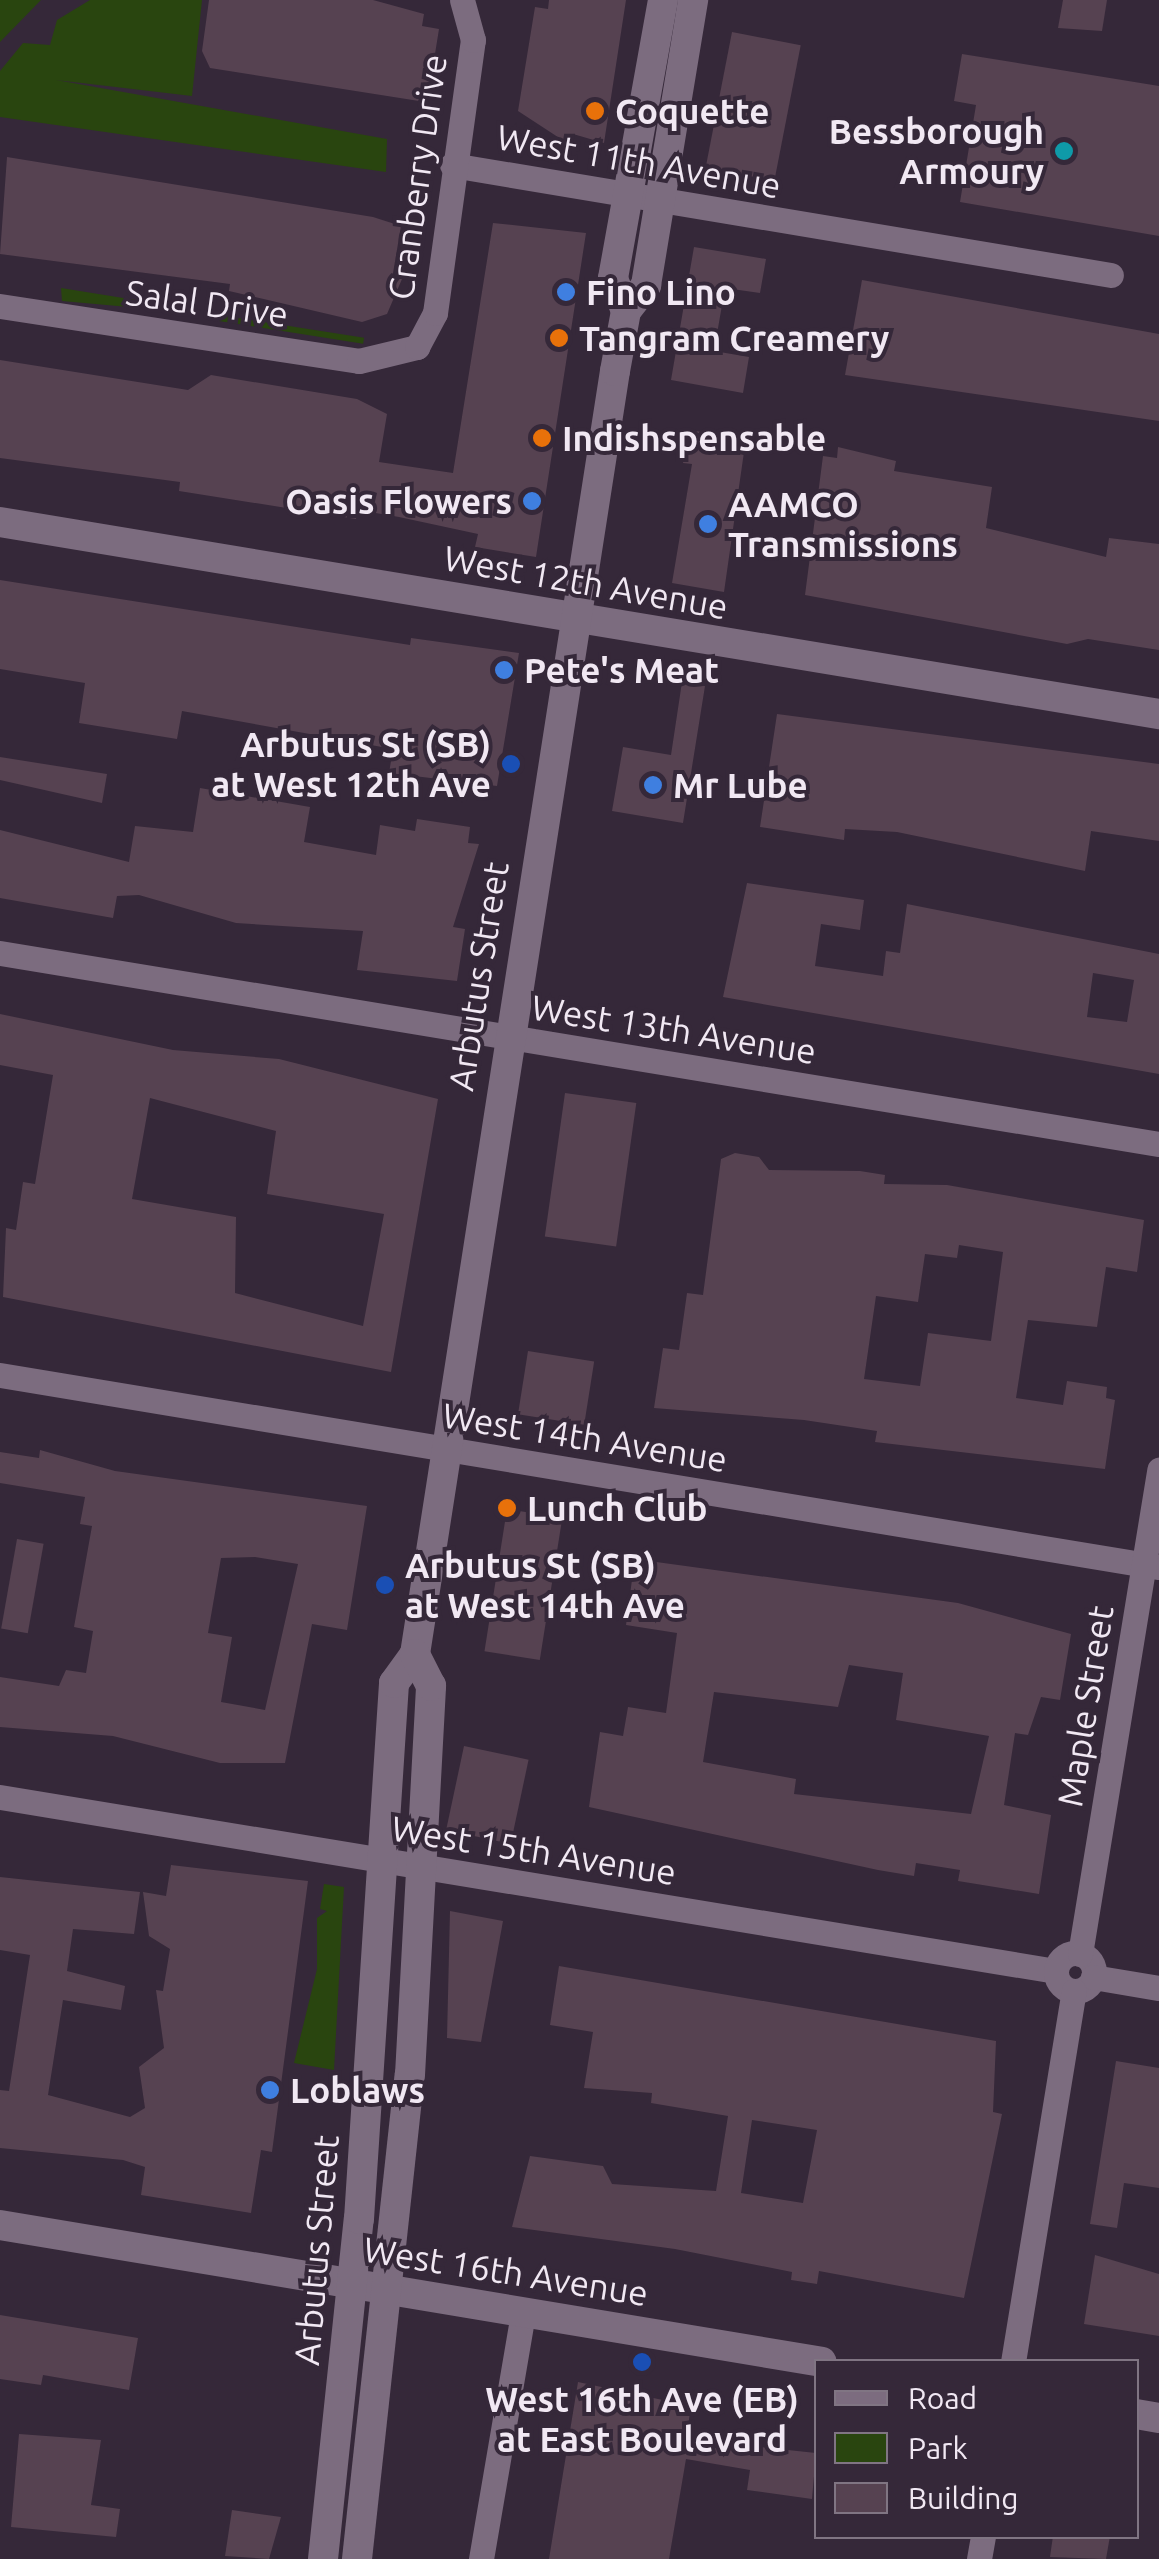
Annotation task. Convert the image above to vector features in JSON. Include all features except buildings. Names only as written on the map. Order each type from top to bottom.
[{"type":"main road","name":"Arbutus Street","points":[[626,312],[613,278],[663,0]]},
{"type":"main road","name":"Arbutus Street","points":[[323,2559],[353,2284],[394,1684],[415,1654],[442,1449],[626,312],[646,285],[693,0]]},
{"type":"main road","name":"West 12th Avenue","points":[[0,522],[1159,714]]},
{"type":"main road","name":"Arbutus Street","points":[[357,2559],[393,2290],[431,1686],[415,1654]]},
{"type":"main road","name":"West 16th Avenue","points":[[0,2225],[814,2361]]},
{"type":"street","name":"Cranberry Drive","points":[[404,355],[436,314],[452,165],[472,40],[462,0]]},
{"type":"street","name":"West 11th Avenue","points":[[452,165],[1111,275]]},
{"type":"street","name":"Salal Drive","points":[[0,306],[359,361],[404,355]]},
{"type":"street","name":"West 13th Avenue","points":[[0,953],[1159,1144]]},
{"type":"street","name":"West 14th Avenue","points":[[0,1376],[1151,1566]]},
{"type":"street","name":"Maple Street","points":[[1080,1954],[1151,1566],[1159,1470]]},
{"type":"street","name":"West 15th Avenue","points":[[0,1797],[1056,1971]]},
{"type":"street","points":[[1014,2359],[1083,1984],[1080,1954],[1056,1971],[1083,1984],[1159,1988]]},
{"type":"street","points":[[482,2559],[523,2312]]},
{"type":"green space","points":[[0,0],[41,0],[0,42]]},
{"type":"green space","points":[[90,0],[202,0],[192,96],[56,80],[387,139],[386,172],[0,117],[0,71],[23,43],[50,45],[57,20]]},
{"type":"green space","points":[[61,288],[142,301],[140,308],[62,301]]},
{"type":"green space","points":[[207,313],[364,338],[363,344],[206,319]]},
{"type":"green space","points":[[324,1884],[344,1887],[334,2070],[294,2063],[317,1969],[317,1918],[327,1911],[320,1909]]},
{"type":"place","name":"Coquette","points":[[595,111]]},
{"type":"place","name":"Bessborough Armoury","points":[[1064,151]]},
{"type":"place","name":"Fino Lino","points":[[566,292]]},
{"type":"place","name":"Tangram Creamery","points":[[559,338]]},
{"type":"place","name":"Indishspensable","points":[[542,438]]},
{"type":"place","name":"Oasis Flowers","points":[[532,501]]},
{"type":"place","name":"AAMCO Transmissions","points":[[708,524]]},
{"type":"place","name":"Pete's Meat","points":[[504,670]]},
{"type":"place","name":"Arbutus St (SB) at West 12th Ave","points":[[511,764]]},
{"type":"place","name":"Mr Lube","points":[[653,785]]},
{"type":"place","name":"Lunch Club","points":[[507,1508]]},
{"type":"place","name":"Arbutus St (SB) at West 14th Ave","points":[[385,1585]]},
{"type":"place","name":"Loblaws","points":[[270,2090]]},
{"type":"place","name":"West 16th Ave (EB) at East Boulevard","points":[[642,2362]]}]
